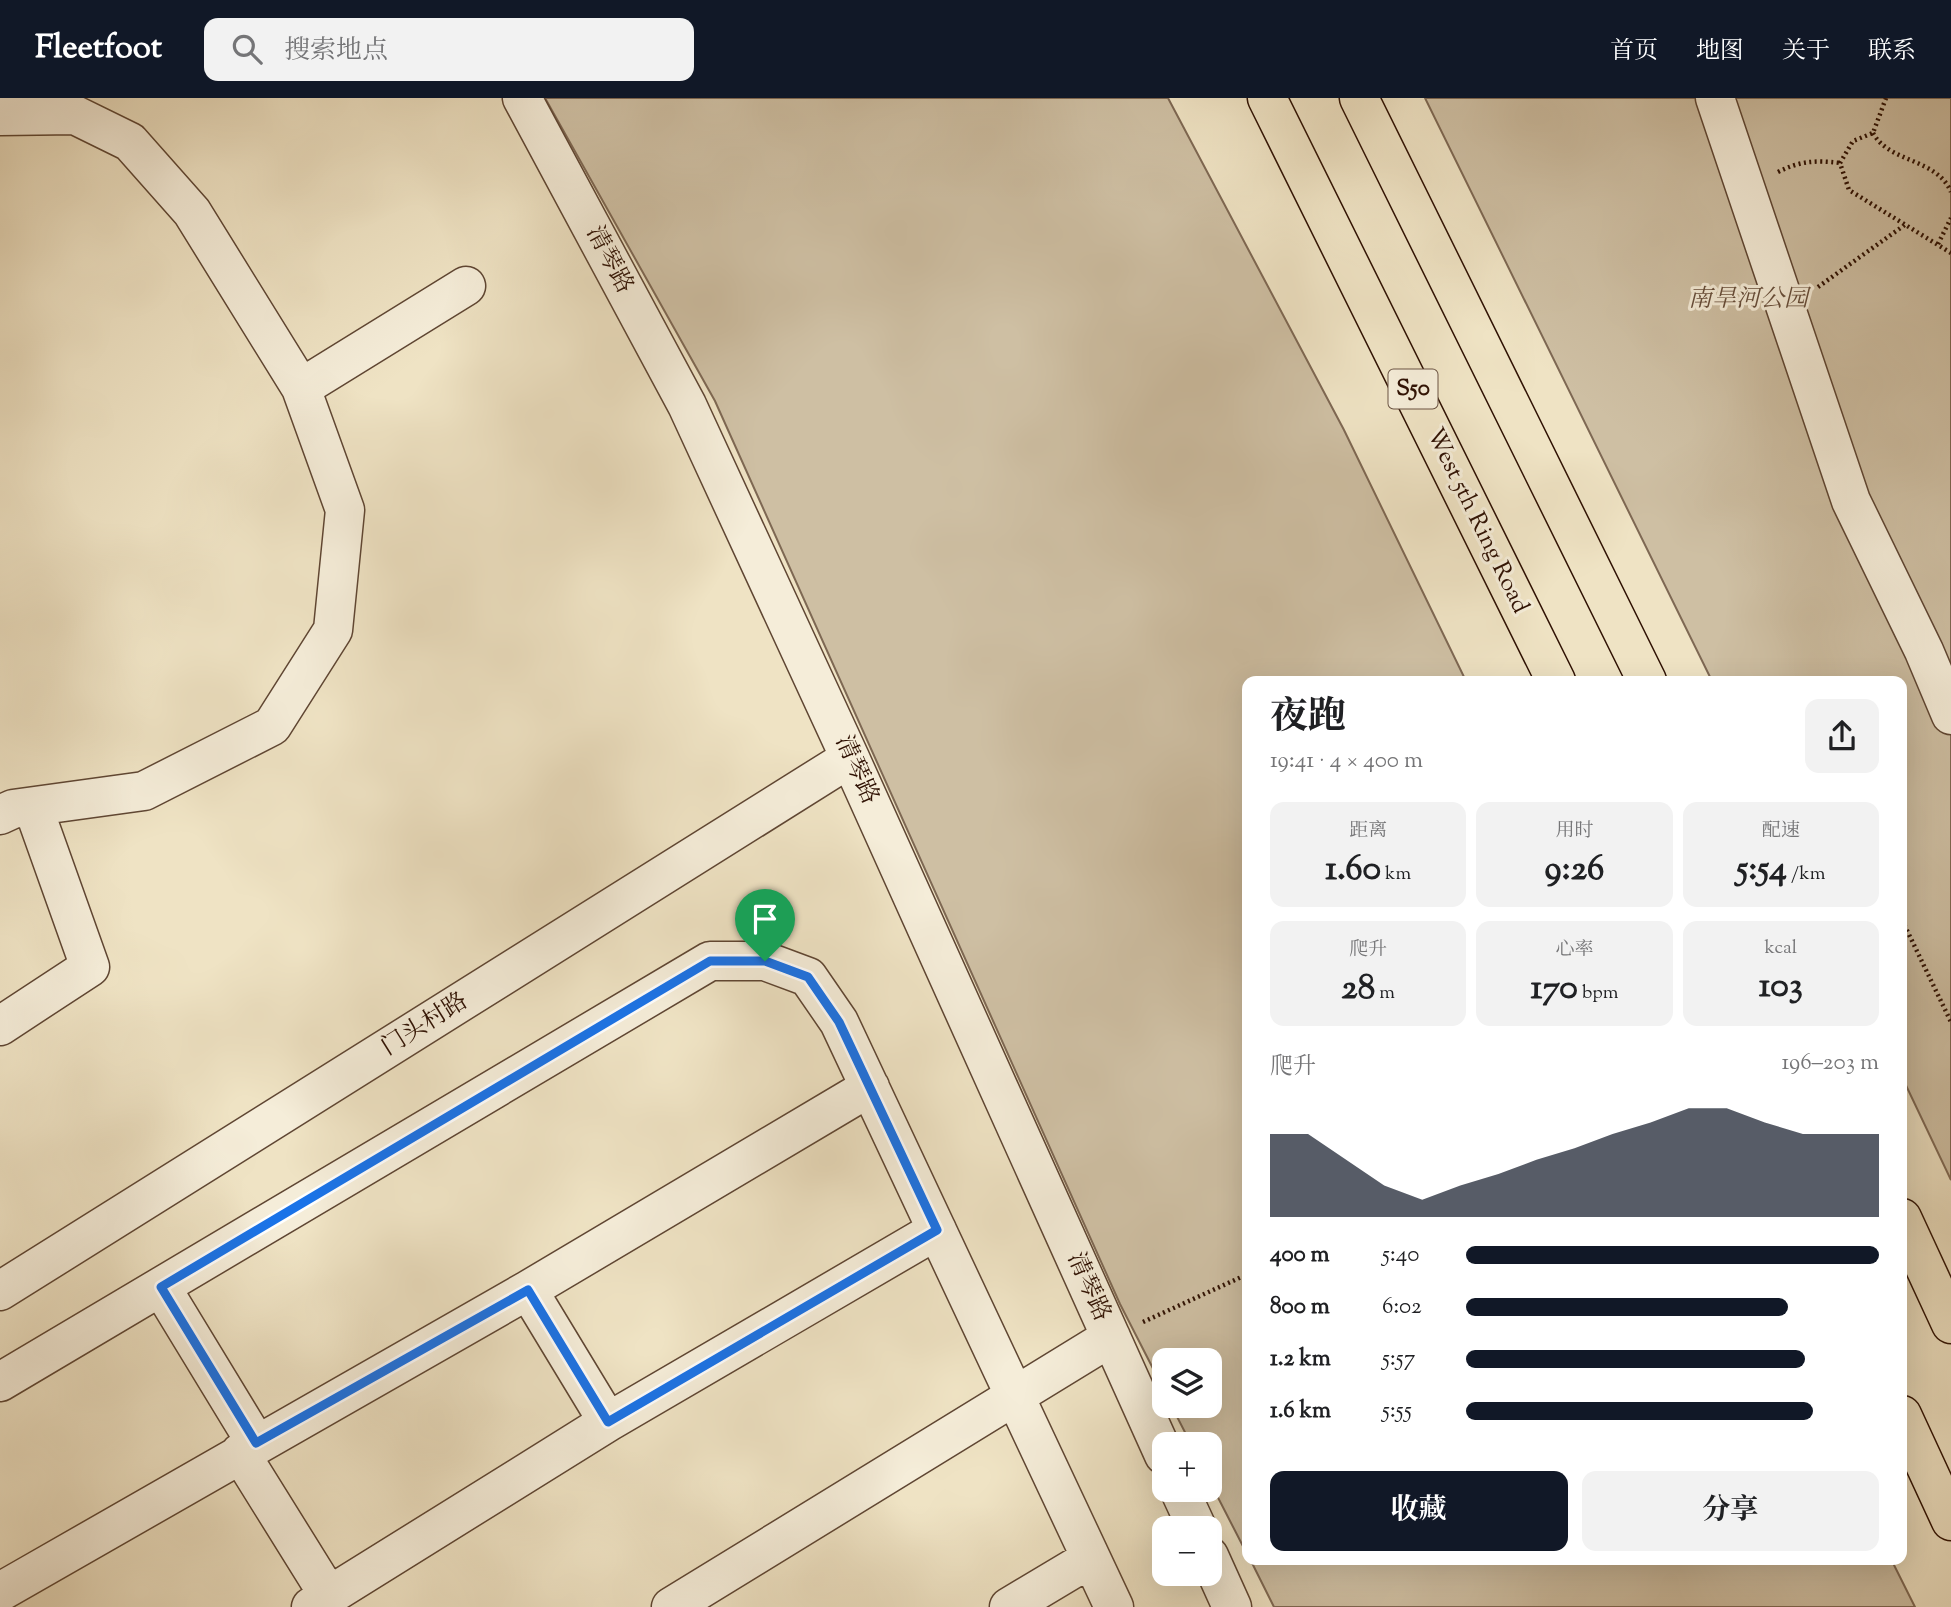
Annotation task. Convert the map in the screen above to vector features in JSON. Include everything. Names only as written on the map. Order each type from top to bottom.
[{"type":"highway","name":"West 5th Ring Road","points":[[1267,98],[1554,676]]},
{"type":"highway","points":[[1359,98],[1645,676]]},
{"type":"highway","points":[[1907,1229],[1951,1324]]},
{"type":"highway","points":[[1907,1426],[1951,1521]]},
{"type":"street","name":"清琴路","points":[[522,98],[687,405],[850,758],[1154,1432]]},
{"type":"street","points":[[1715,98],[1851,501],[1924,651],[1951,716]]},
{"type":"street","points":[[0,116],[77,107],[130,142],[192,212],[301,388],[345,510],[333,630],[272,726],[144,791],[17,811],[90,967],[0,1026]]},
{"type":"street","points":[[301,388],[466,286]]},
{"type":"street","name":"门头村路","points":[[0,1292],[850,758]]},
{"type":"street","points":[[0,1382],[710,961],[765,961],[808,977],[839,1022],[1114,1607]]},
{"type":"street","points":[[0,1592],[528,1290],[870,1087]]},
{"type":"street","points":[[161,1287],[248,1448],[320,1602],[608,1422],[937,1230]]},
{"type":"street","points":[[528,1290],[608,1422]]},
{"type":"street","points":[[671,1607],[1111,1337]]},
{"type":"street","points":[[1009,1607],[1091,1558]]},
{"type":"street","points":[[1222,1585],[1232,1607]]},
{"type":"path","points":[[1885,98],[1873,133],[1877,140],[1922,163],[1947,182],[1951,192]]},
{"type":"path","points":[[1873,133],[1853,141],[1840,163],[1849,190],[1951,253]]},
{"type":"path","points":[[1745,186],[1798,162],[1817,160],[1840,163]]},
{"type":"path","points":[[1938,244],[1951,218]]},
{"type":"path","points":[[1787,311],[1852,260],[1906,225]]},
{"type":"path","points":[[1907,928],[1951,1021]]},
{"type":"path","points":[[1907,936],[1911,934]]},
{"type":"path","points":[[1111,1337],[1242,1277]]},
{"type":"green space","points":[[545,98],[1168,98],[1344,430],[1464,676],[1242,676],[1242,1544],[1220,1502],[1222,1432],[1185,1432],[1178,1418],[1222,1418],[1222,1348],[1152,1348],[1152,1367],[1120,1304],[715,401]]},
{"type":"green space","name":"南旱河公园","points":[[1425,98],[1951,98],[1951,1180],[1907,1088],[1907,676],[1710,676]]},
{"type":"green space","points":[[1253,1565],[1894,1565],[1915,1607],[1274,1607]]},
{"type":"route","points":[[710,961],[765,961],[808,977],[839,1022],[937,1230],[608,1422],[528,1290],[256,1443],[161,1287],[710,961]]}]
